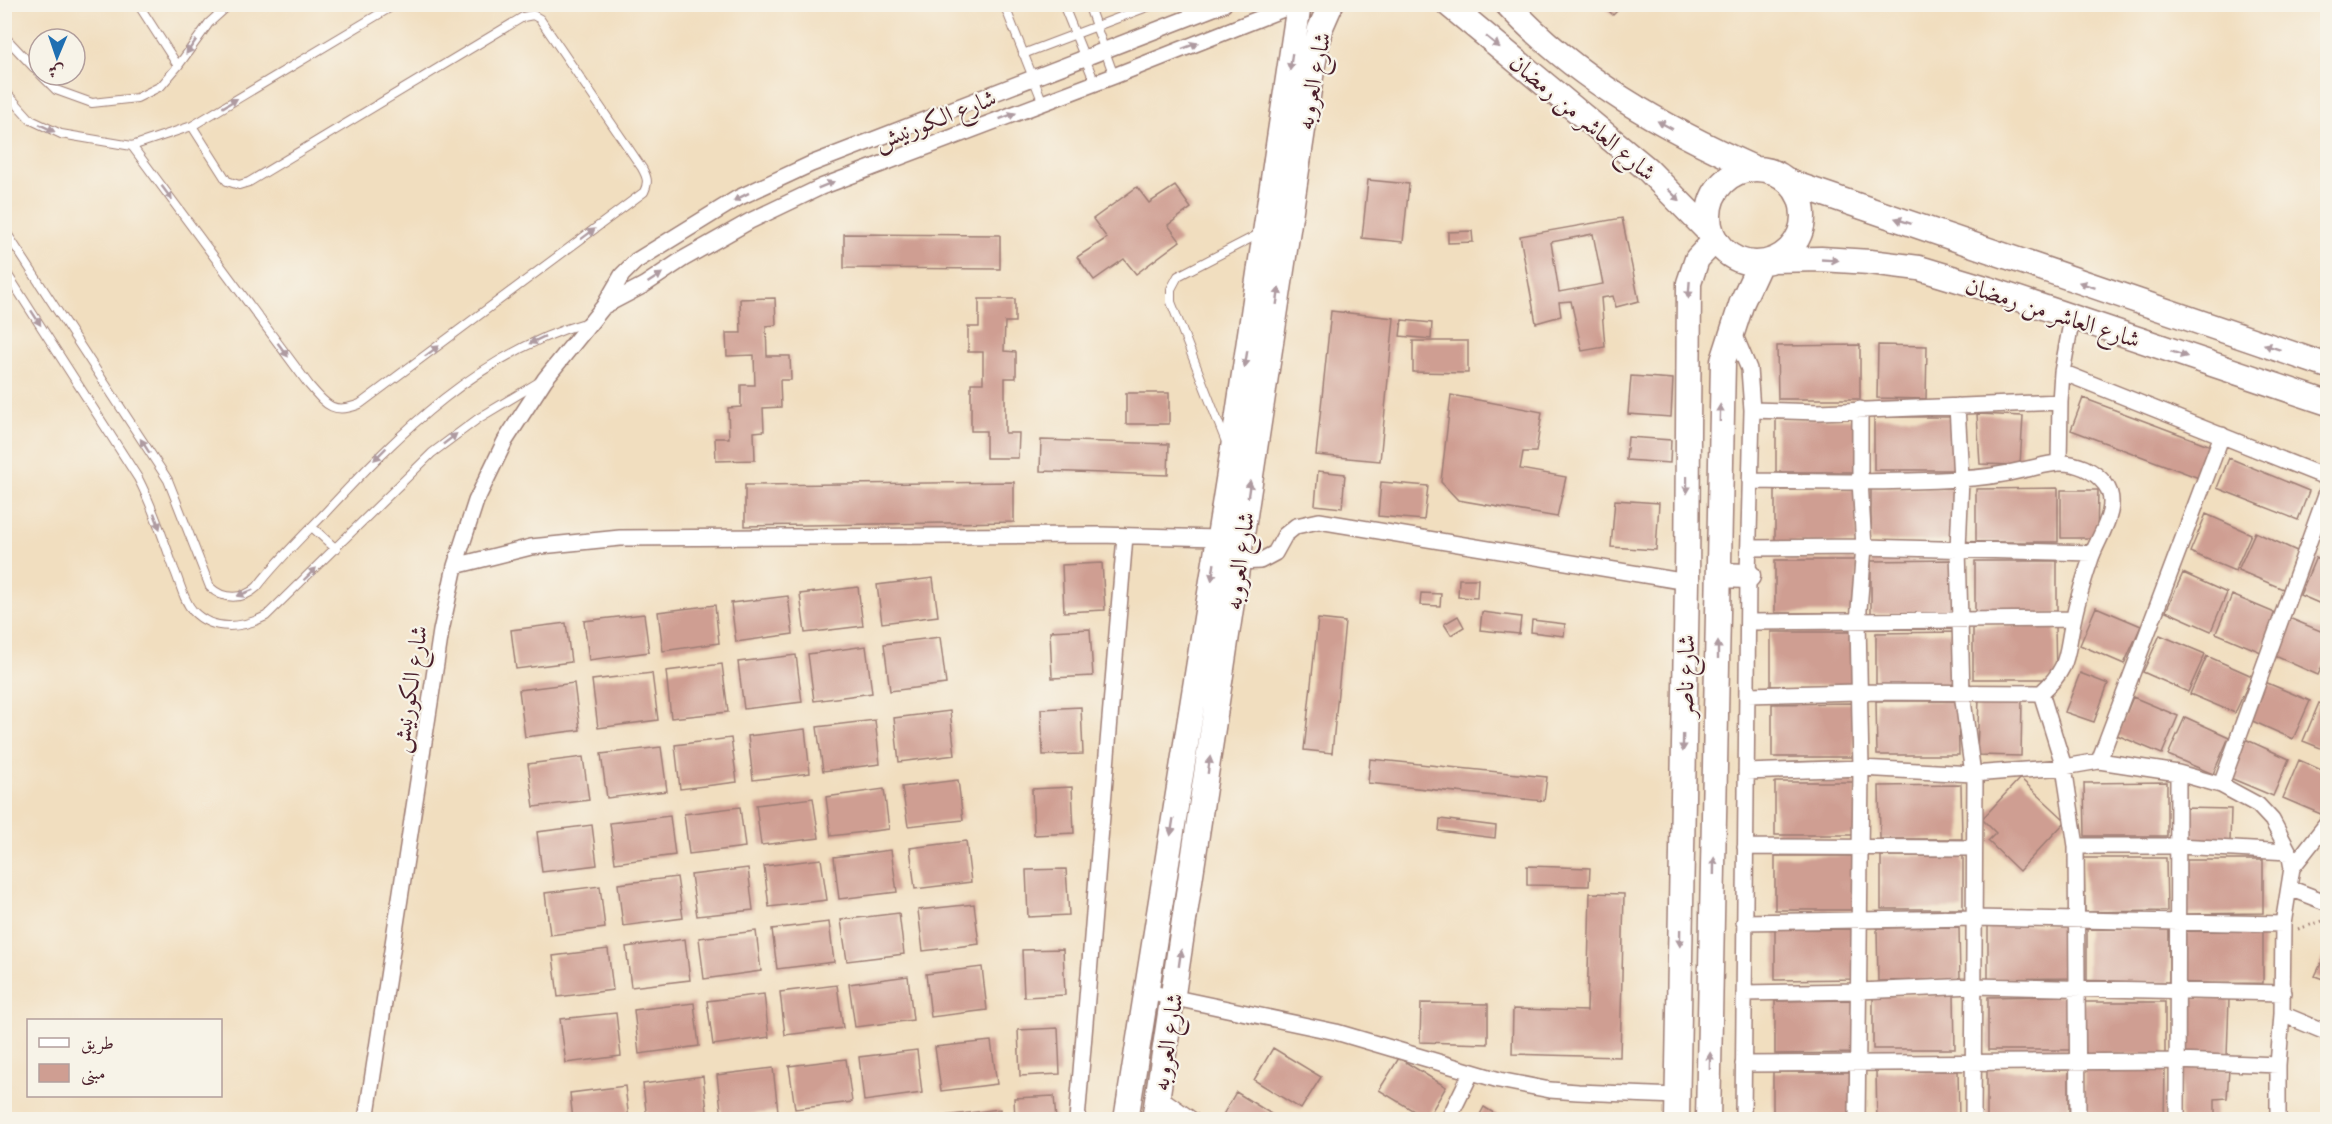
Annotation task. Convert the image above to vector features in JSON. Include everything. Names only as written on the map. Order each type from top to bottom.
[{"type":"main road","name":"شارع العروبه","points":[[1126,1119],[1232,455],[1298,4]]},
{"type":"main road","name":"شارع العروبه","points":[[1156,1108],[1312,70],[1320,29],[1331,4]]},
{"type":"main road","name":"شارع العاشر من رمضان","points":[[1448,4],[1647,169],[1713,238]]},
{"type":"main road","name":"شارع العاشر من رمضان","points":[[1507,4],[1530,29],[1616,96],[1670,128],[1756,169]]},
{"type":"main road","points":[[1756,169],[1774,172],[1789,182],[1799,197],[1803,214],[1801,232],[1792,248],[1766,262],[1742,262],[1726,254],[1713,238],[1708,217],[1712,198],[1722,183],[1738,173],[1756,169]]},
{"type":"main road","name":"شارع العاشر من رمضان","points":[[1789,182],[2328,366]]},
{"type":"main road","name":"شارع ناصر","points":[[1677,1108],[1687,582],[1689,284],[1697,259],[1713,238]]},
{"type":"main road","name":"شارع العاشر من رمضان","points":[[1766,262],[1821,260],[1870,262],[1919,268],[2328,403]]},
{"type":"main road","name":"شارع ناصر","points":[[1708,1119],[1723,361],[1733,329],[1766,262]]},
{"type":"main road","points":[[1719,575],[1748,576]]},
{"type":"main road","points":[[1684,690],[1718,693]]},
{"type":"street","name":"شارع الكورنيش","points":[[366,1119],[441,631],[455,566],[476,501],[505,441],[544,379],[604,306],[622,275],[636,261],[738,198],[811,164],[1033,80],[1224,4]]},
{"type":"street","name":"شارع الكورنيش","points":[[604,306],[644,285],[683,259],[750,221],[821,186],[1298,4]]},
{"type":"street","points":[[2059,463],[2062,372],[2072,318]]},
{"type":"street","points":[[1733,329],[1749,369],[1752,410],[1748,576],[1743,1119]]},
{"type":"street","points":[[2062,372],[2328,478]]},
{"type":"street","points":[[1752,410],[1819,412],[2060,402]]},
{"type":"street","points":[[1957,406],[1961,479],[1958,549],[1962,693],[1974,774],[1973,1119]]},
{"type":"street","points":[[1857,1119],[1861,768],[1858,622],[1864,547],[1860,481],[1860,409]]},
{"type":"street","points":[[2099,761],[2222,435]]},
{"type":"street","points":[[1747,695],[1858,692],[2041,693],[2056,680],[2063,670],[2069,651],[2073,619],[2092,553],[2106,528],[2110,499],[2107,486],[2095,474],[2084,467],[2059,463],[1961,479],[1750,481]]},
{"type":"street","points":[[2221,785],[2328,489]]},
{"type":"street","points":[[1239,562],[1260,561],[1275,553],[1285,535],[1296,526],[1319,521],[1687,582]]},
{"type":"street","points":[[455,566],[531,547],[620,538],[699,536],[1218,538]]},
{"type":"street","points":[[1077,1119],[1125,536]]},
{"type":"street","points":[[1749,549],[1864,547],[2092,553]]},
{"type":"street","points":[[1748,622],[2073,619]]},
{"type":"street","points":[[2041,693],[2064,767],[2076,846],[2078,1119]]},
{"type":"street","points":[[1746,772],[1861,768],[1974,774],[2064,767],[2099,761],[2178,773],[2221,785],[2258,805],[2272,820],[2289,852],[2292,867],[2283,929],[2278,1119]]},
{"type":"street","points":[[2177,1119],[2178,773]]},
{"type":"street","points":[[2292,867],[2328,822]]},
{"type":"street","points":[[2076,846],[2178,846],[2289,852]]},
{"type":"street","points":[[1745,848],[1974,848]]},
{"type":"street","points":[[2289,888],[2328,903]]},
{"type":"street","points":[[1744,922],[1974,918],[2178,921],[2283,929]]},
{"type":"street","points":[[1744,993],[1974,986],[2283,993]]},
{"type":"street","points":[[1147,992],[1336,1032],[1499,1080],[1550,1090],[1677,1108]]},
{"type":"street","points":[[2282,1014],[2328,1033]]},
{"type":"street","points":[[1743,1064],[2177,1061],[2278,1065]]},
{"type":"street","points":[[1448,1119],[1471,1072]]},
{"type":"street","points":[[1156,1108],[1192,1119]]},
{"type":"lane","points":[[138,4],[178,66]]},
{"type":"lane","points":[[53,87],[92,103],[137,98],[161,86],[209,23],[230,4]]},
{"type":"lane","points":[[4,90],[31,120],[61,134],[132,146],[192,126],[396,4]]},
{"type":"lane","points":[[1004,4],[1043,103]]},
{"type":"lane","points":[[1063,4],[1095,83]]},
{"type":"lane","points":[[1088,4],[1114,76]]},
{"type":"lane","points":[[1023,54],[1155,4]]},
{"type":"lane","points":[[132,146],[309,385],[324,403],[340,410],[360,404],[644,192],[647,185],[647,178],[642,168],[540,19],[534,15],[523,17],[249,182],[239,185],[227,181],[192,126]]},
{"type":"lane","points":[[4,36],[27,60]]},
{"type":"lane","points":[[4,229],[168,480],[206,579],[217,594],[238,597],[249,594],[382,451],[444,398],[518,348],[555,331],[592,320]]},
{"type":"lane","points":[[1232,455],[1171,302],[1171,289],[1178,276],[1265,231]]},
{"type":"lane","points":[[4,269],[138,478],[148,497],[187,603],[204,619],[228,626],[251,624],[266,616],[432,453],[479,418],[544,379]]},
{"type":"lane","points":[[312,527],[336,549]]},
{"type":"path","points":[[2283,929],[2328,920]]},
{"type":"building","points":[[1602,4],[1624,4],[1613,15]]},
{"type":"building","points":[[1368,180],[1409,184],[1403,242],[1362,238]]},
{"type":"building","points":[[1175,186],[1191,208],[1168,225],[1180,241],[1136,274],[1124,259],[1094,280],[1077,257],[1107,238],[1093,219],[1137,187],[1149,203]]},
{"type":"building","points":[[1622,218],[1639,301],[1616,307],[1613,296],[1601,298],[1605,347],[1582,351],[1571,301],[1559,302],[1561,316],[1536,323],[1520,236]],"holes":[[[1593,234],[1603,284],[1559,292],[1551,242]]]},
{"type":"building","points":[[1472,231],[1473,242],[1448,243],[1448,232]]},
{"type":"building","points":[[844,234],[1000,235],[1000,269],[844,268]]},
{"type":"building","points":[[775,298],[776,325],[766,326],[767,356],[790,356],[791,380],[780,380],[781,407],[763,408],[764,431],[754,432],[755,460],[716,461],[715,438],[729,438],[728,408],[741,407],[741,385],[755,385],[754,355],[727,356],[726,333],[741,333],[740,299]]},
{"type":"building","points":[[979,299],[1015,299],[1015,322],[1005,322],[1004,351],[1016,352],[1016,378],[1005,378],[1005,433],[1019,433],[1018,458],[986,458],[986,431],[971,431],[971,383],[983,383],[983,352],[968,352],[968,327],[979,327]]},
{"type":"building","points":[[1331,311],[1394,318],[1380,461],[1316,455]]},
{"type":"building","points":[[1402,320],[1432,323],[1431,339],[1400,336]]},
{"type":"building","points":[[1413,341],[1468,341],[1468,373],[1413,372]]},
{"type":"building","points":[[1860,345],[1860,399],[1778,399],[1777,346]]},
{"type":"building","points":[[1878,345],[1927,346],[1926,399],[1877,398]]},
{"type":"building","points":[[1631,376],[1673,379],[1671,417],[1628,414]]},
{"type":"building","points":[[1126,393],[1169,393],[1169,424],[1126,424]]},
{"type":"building","points":[[1451,395],[1542,412],[1536,452],[1523,452],[1520,469],[1566,477],[1557,517],[1458,500],[1441,482]]},
{"type":"building","points":[[2083,398],[2211,446],[2199,478],[2071,430]]},
{"type":"building","points":[[1977,414],[2023,416],[2020,465],[1980,464]]},
{"type":"building","points":[[1874,417],[1956,417],[1956,470],[1874,470]]},
{"type":"building","points":[[1776,419],[1858,419],[1858,472],[1776,472]]},
{"type":"building","points":[[1628,437],[1671,440],[1670,463],[1626,460]]},
{"type":"building","points":[[1041,440],[1169,444],[1168,475],[1040,471]]},
{"type":"building","points":[[2229,458],[2309,491],[2298,520],[2217,488]]},
{"type":"building","points":[[1318,471],[1345,474],[1342,508],[1315,505]]},
{"type":"building","points":[[1014,482],[1014,522],[745,526],[745,485]]},
{"type":"building","points":[[1381,482],[1428,486],[1424,520],[1378,516]]},
{"type":"building","points":[[1871,488],[1953,488],[1953,541],[1871,541]]},
{"type":"building","points":[[2058,488],[2058,542],[1976,542],[1976,489]]},
{"type":"building","points":[[1857,489],[1857,543],[1775,543],[1775,490]]},
{"type":"building","points":[[2061,490],[2098,490],[2097,538],[2061,538]]},
{"type":"building","points":[[1615,500],[1659,503],[1656,550],[1611,547]]},
{"type":"building","points":[[2206,514],[2251,534],[2235,571],[2190,552]]},
{"type":"building","points":[[2255,532],[2299,552],[2283,589],[2238,570]]},
{"type":"building","points":[[2316,557],[2328,562],[2328,607],[2300,595]]},
{"type":"building","points":[[1775,560],[1857,560],[1857,613],[1775,613]]},
{"type":"building","points":[[1953,560],[1953,614],[1871,614],[1871,561]]},
{"type":"building","points":[[1975,561],[2057,561],[2057,614],[1975,614]]},
{"type":"building","points":[[1102,563],[1105,610],[1064,612],[1062,565]]},
{"type":"building","points":[[2183,573],[2227,593],[2211,631],[2166,611]]},
{"type":"building","points":[[933,578],[938,616],[882,623],[877,585]]},
{"type":"building","points":[[1459,579],[1478,579],[1477,598],[1458,597]]},
{"type":"building","points":[[858,587],[863,626],[805,633],[800,594]]},
{"type":"building","points":[[1421,593],[1441,594],[1440,606],[1420,605]]},
{"type":"building","points":[[2232,595],[2277,614],[2261,652],[2216,633]]},
{"type":"building","points":[[788,596],[793,634],[736,642],[731,603]]},
{"type":"building","points":[[715,605],[719,643],[663,651],[658,612]]},
{"type":"building","points":[[2096,607],[2141,626],[2124,664],[2080,645]]},
{"type":"building","points":[[1482,612],[1521,617],[1519,634],[1480,630]]},
{"type":"building","points":[[644,614],[649,652],[589,660],[584,621]]},
{"type":"building","points":[[1458,616],[1464,627],[1451,635],[1444,624]]},
{"type":"building","points":[[2289,618],[2328,634],[2328,653],[2318,675],[2273,655]]},
{"type":"building","points":[[1318,619],[1345,622],[1332,753],[1304,750]]},
{"type":"building","points":[[1532,620],[1565,624],[1564,636],[1531,632]]},
{"type":"building","points":[[566,623],[571,662],[516,669],[511,630]]},
{"type":"building","points":[[1973,626],[2055,626],[2056,679],[1973,679]]},
{"type":"building","points":[[1090,629],[1093,676],[1052,678],[1050,631]]},
{"type":"building","points":[[1771,632],[1853,632],[1853,685],[1771,686]]},
{"type":"building","points":[[1958,632],[1958,685],[1876,686],[1876,633]]},
{"type":"building","points":[[2160,635],[2205,654],[2188,692],[2143,672]]},
{"type":"building","points":[[940,637],[946,684],[890,691],[884,644]]},
{"type":"building","points":[[866,646],[872,693],[814,701],[808,654]]},
{"type":"building","points":[[796,655],[802,702],[744,709],[738,662]]},
{"type":"building","points":[[2207,656],[2252,676],[2235,713],[2190,694]]},
{"type":"building","points":[[722,664],[728,712],[671,718],[666,671]]},
{"type":"building","points":[[652,673],[658,720],[598,728],[592,680]]},
{"type":"building","points":[[2080,673],[2108,684],[2094,722],[2065,712]]},
{"type":"building","points":[[2265,682],[2310,701],[2293,739],[2248,719]]},
{"type":"building","points":[[574,683],[580,730],[525,737],[519,690]]},
{"type":"building","points":[[2133,697],[2178,716],[2162,754],[2117,735]]},
{"type":"building","points":[[1979,698],[2022,699],[2021,756],[1977,755]]},
{"type":"building","points":[[1876,701],[1958,701],[1959,755],[1877,755]]},
{"type":"building","points":[[1854,703],[1854,757],[1772,757],[1772,704]]},
{"type":"building","points":[[2319,703],[2328,706],[2328,751],[2303,741]]},
{"type":"building","points":[[1081,707],[1083,754],[1043,755],[1041,709]]},
{"type":"building","points":[[950,711],[955,755],[899,762],[894,718]]},
{"type":"building","points":[[2185,717],[2229,737],[2213,774],[2168,755]]},
{"type":"building","points":[[875,720],[880,764],[823,771],[817,727]]},
{"type":"building","points":[[805,729],[810,773],[753,780],[748,736]]},
{"type":"building","points":[[731,738],[737,782],[680,789],[675,745]]},
{"type":"building","points":[[2245,739],[2289,759],[2273,796],[2228,777]]},
{"type":"building","points":[[661,747],[667,791],[607,798],[601,754]]},
{"type":"building","points":[[583,757],[589,800],[534,807],[528,764]]},
{"type":"building","points":[[1370,759],[1547,777],[1544,801],[1368,783]]},
{"type":"building","points":[[2299,760],[2328,773],[2328,817],[2283,798]]},
{"type":"building","points":[[2020,778],[2066,821],[2019,871],[1988,841],[1996,833],[1982,819]]},
{"type":"building","points":[[958,780],[963,820],[908,826],[902,787]]},
{"type":"building","points":[[1775,782],[1856,782],[1857,835],[1775,835]]},
{"type":"building","points":[[2167,782],[2167,836],[2085,836],[2084,783]]},
{"type":"building","points":[[1961,785],[1962,839],[1880,839],[1879,786]]},
{"type":"building","points":[[1072,787],[1074,833],[1034,835],[1032,789]]},
{"type":"building","points":[[884,789],[889,829],[831,836],[826,797]]},
{"type":"building","points":[[813,798],[819,838],[761,845],[756,805]]},
{"type":"building","points":[[740,807],[745,847],[689,854],[684,814]]},
{"type":"building","points":[[2182,808],[2231,809],[2230,842],[2181,841]]},
{"type":"building","points":[[670,816],[675,855],[615,863],[610,823]]},
{"type":"building","points":[[1440,819],[1496,826],[1495,838],[1439,831]]},
{"type":"building","points":[[592,825],[597,865],[542,872],[537,832]]},
{"type":"building","points":[[966,841],[971,882],[915,889],[910,848]]},
{"type":"building","points":[[891,850],[897,892],[839,899],[834,857]]},
{"type":"building","points":[[1775,856],[1857,856],[1857,910],[1775,910]]},
{"type":"building","points":[[1881,856],[1963,856],[1963,909],[1881,909]]},
{"type":"building","points":[[2084,858],[2166,858],[2167,911],[2085,912]]},
{"type":"building","points":[[821,859],[827,900],[769,907],[764,866]]},
{"type":"building","points":[[2181,860],[2263,860],[2263,913],[2181,914]]},
{"type":"building","points":[[1527,866],[1590,868],[1589,886],[1527,885]]},
{"type":"building","points":[[748,868],[753,910],[697,916],[691,875]]},
{"type":"building","points":[[1066,869],[1069,915],[1028,917],[1026,870]]},
{"type":"building","points":[[677,877],[683,918],[623,926],[618,884]]},
{"type":"building","points":[[600,886],[605,928],[550,935],[545,893]]},
{"type":"building","points":[[1590,893],[1624,894],[1620,1057],[1512,1054],[1513,1009],[1587,1011]]},
{"type":"building","points":[[974,904],[979,944],[923,951],[918,910]]},
{"type":"building","points":[[899,913],[904,954],[847,961],[841,920]]},
{"type":"building","points":[[829,922],[834,962],[777,969],[772,929]]},
{"type":"building","points":[[1988,925],[2070,925],[2070,978],[1988,979]]},
{"type":"building","points":[[1857,926],[1857,979],[1775,980],[1775,927]]},
{"type":"building","points":[[1959,927],[1960,980],[1878,981],[1877,928]]},
{"type":"building","points":[[2087,929],[2169,929],[2169,982],[2087,983]]},
{"type":"building","points":[[2263,930],[2263,983],[2181,984],[2181,931]]},
{"type":"building","points":[[756,931],[761,971],[704,979],[699,938]]},
{"type":"building","points":[[685,939],[690,980],[631,987],[626,947]]},
{"type":"building","points":[[608,949],[613,990],[558,997],[553,956]]},
{"type":"building","points":[[1063,949],[1065,995],[1024,997],[1022,950]]},
{"type":"building","points":[[2328,949],[2328,981],[2315,976]]},
{"type":"building","points":[[982,967],[987,1010],[931,1017],[926,974]]},
{"type":"building","points":[[908,976],[913,1020],[855,1027],[849,984]]},
{"type":"building","points":[[837,985],[843,1028],[785,1035],[780,992]]},
{"type":"building","points":[[764,994],[769,1037],[713,1045],[707,1001]]},
{"type":"building","points":[[1954,995],[1955,1049],[1873,1049],[1873,996]]},
{"type":"building","points":[[2070,996],[2070,1050],[1988,1050],[1988,997]]},
{"type":"building","points":[[2184,998],[2229,999],[2227,1056],[2183,1055]]},
{"type":"building","points":[[1857,1000],[1857,1053],[1775,1054],[1775,1001]]},
{"type":"building","points":[[2083,1002],[2165,1002],[2165,1055],[2083,1055]]},
{"type":"building","points":[[694,1003],[699,1046],[639,1054],[634,1010]]},
{"type":"building","points":[[1421,1003],[1488,1004],[1488,1044],[1420,1042]]},
{"type":"building","points":[[616,1013],[621,1056],[566,1063],[560,1019]]},
{"type":"building","points":[[1058,1028],[1060,1074],[1020,1076],[1018,1030]]},
{"type":"building","points":[[991,1041],[997,1084],[941,1091],[935,1047]]},
{"type":"building","points":[[1273,1048],[1321,1077],[1301,1109],[1254,1080]]},
{"type":"building","points":[[917,1050],[922,1093],[864,1101],[859,1057]]},
{"type":"building","points":[[1399,1058],[1446,1087],[1427,1119],[1379,1090]]},
{"type":"building","points":[[846,1059],[852,1102],[795,1109],[789,1066]]},
{"type":"building","points":[[2182,1066],[2229,1069],[2227,1098],[2215,1099],[2215,1120],[2180,1120]]},
{"type":"building","points":[[773,1068],[778,1111],[722,1118],[717,1075]]},
{"type":"building","points":[[2084,1069],[2165,1069],[2164,1120],[2084,1120]]},
{"type":"building","points":[[1987,1070],[2069,1070],[2069,1120],[1987,1120]]},
{"type":"building","points":[[1876,1071],[1958,1071],[1959,1120],[1877,1120]]},
{"type":"building","points":[[1773,1072],[1855,1072],[1855,1120],[1773,1120]]},
{"type":"building","points":[[703,1076],[708,1120],[647,1120],[643,1084]]},
{"type":"building","points":[[625,1086],[629,1120],[573,1120],[570,1093]]},
{"type":"building","points":[[1236,1092],[1281,1120],[1220,1120]]},
{"type":"building","points":[[1054,1096],[1056,1120],[1015,1120],[1014,1098]]},
{"type":"building","points":[[1484,1107],[1505,1120],[1477,1120]]},
{"type":"building","points":[[1000,1109],[1001,1120],[945,1120],[944,1116]]}]
